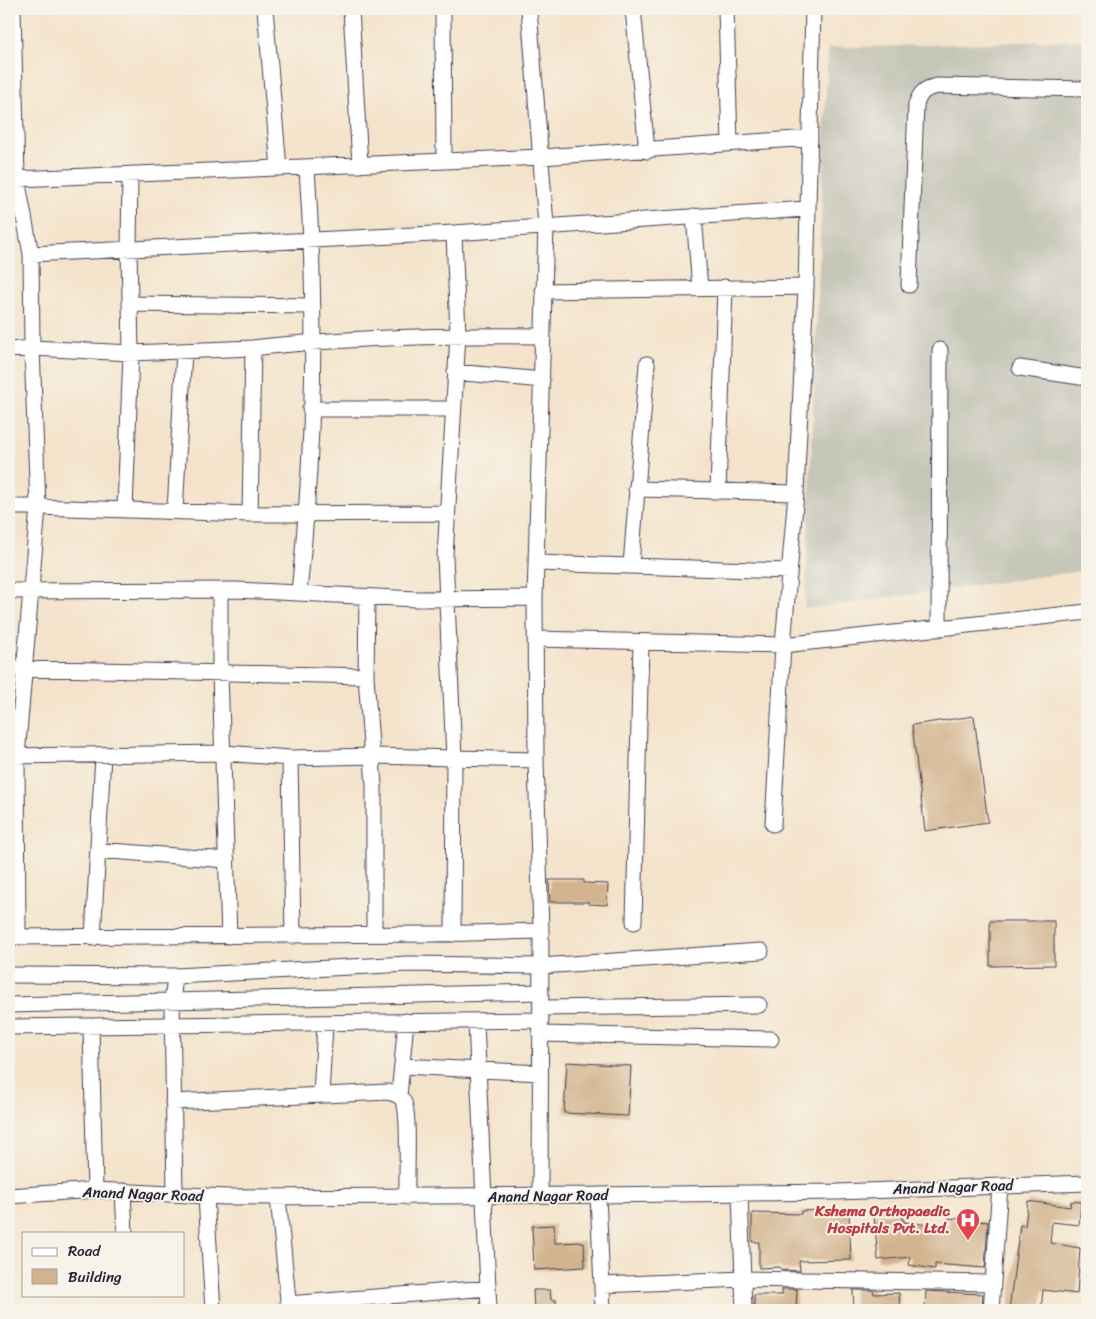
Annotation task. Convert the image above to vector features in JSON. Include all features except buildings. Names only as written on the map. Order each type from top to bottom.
[{"type":"street","points":[[13,9],[17,179],[31,254],[32,348],[38,507],[24,669],[13,756],[13,937],[293,936],[541,931]]},
{"type":"street","points":[[265,9],[279,168]]},
{"type":"street","points":[[351,9],[360,165]]},
{"type":"street","points":[[442,9],[444,161]]},
{"type":"street","points":[[529,9],[546,225],[535,598],[536,760],[541,931],[540,1194]]},
{"type":"street","points":[[633,9],[646,151]]},
{"type":"street","points":[[726,9],[730,143]]},
{"type":"street","points":[[773,824],[783,645],[796,493],[806,287],[806,208],[810,138],[813,9]]},
{"type":"street","points":[[909,285],[916,105],[919,95],[927,87],[938,86],[1087,89]]},
{"type":"street","points":[[17,179],[130,176],[279,168],[307,169],[542,157],[810,138]]},
{"type":"street","points":[[298,592],[307,513],[313,341],[312,240],[307,169]]},
{"type":"street","points":[[125,509],[131,353],[130,176]]},
{"type":"street","points":[[31,254],[454,233],[806,208]]},
{"type":"street","points":[[694,216],[700,288]]},
{"type":"street","points":[[453,934],[454,758],[447,599],[446,513],[458,335],[454,233]]},
{"type":"street","points":[[718,490],[725,287]]},
{"type":"street","points":[[543,291],[806,287]]},
{"type":"street","points":[[130,304],[313,306]]},
{"type":"street","points":[[9,350],[32,348],[131,353],[253,348],[313,341],[458,335],[543,336]]},
{"type":"street","points":[[250,514],[253,348]]},
{"type":"street","points":[[939,629],[940,350]]},
{"type":"street","points":[[175,511],[184,351]]},
{"type":"street","points":[[631,565],[647,364]]},
{"type":"street","points":[[1020,368],[1087,378]]},
{"type":"street","points":[[455,372],[542,380]]},
{"type":"street","points":[[310,409],[452,409]]},
{"type":"street","points":[[636,488],[796,493]]},
{"type":"street","points":[[9,507],[250,514],[446,513]]},
{"type":"street","points":[[536,563],[789,571]]},
{"type":"street","points":[[9,591],[220,590],[298,592],[367,597],[447,599],[535,598]]},
{"type":"street","points":[[220,590],[220,674],[229,936]]},
{"type":"street","points":[[367,597],[366,676],[373,756],[374,933]]},
{"type":"street","points":[[536,639],[783,645],[1087,612]]},
{"type":"street","points":[[634,922],[641,643]]},
{"type":"street","points":[[9,668],[366,676]]},
{"type":"street","points":[[13,756],[224,753],[290,758],[373,756],[536,760]]},
{"type":"street","points":[[93,938],[103,755]]},
{"type":"street","points":[[290,758],[293,936]]},
{"type":"street","points":[[98,850],[227,860]]},
{"type":"street","points":[[9,975],[175,976],[408,964],[541,966],[761,951]]},
{"type":"street","points":[[175,976],[172,1002],[175,1194]]},
{"type":"street","points":[[9,1005],[172,1002],[424,993],[541,992]]},
{"type":"street","points":[[9,1027],[325,1024],[406,1021],[541,1021],[760,1005]]},
{"type":"street","points":[[399,1096],[406,1021]]},
{"type":"street","points":[[541,1021],[771,1039]]},
{"type":"street","points":[[476,1022],[489,1310]]},
{"type":"street","points":[[321,1095],[325,1024]]},
{"type":"street","points":[[91,1026],[95,1190]]},
{"type":"street","points":[[402,1066],[540,1073]]},
{"type":"street","points":[[173,1102],[388,1092],[399,1096],[404,1103],[406,1117],[407,1197]]},
{"type":"street","name":"Anand Nagar Road","points":[[9,1196],[95,1190],[206,1197],[598,1195],[1087,1183]]},
{"type":"street","points":[[991,1310],[1000,1186]]},
{"type":"street","points":[[124,1191],[125,1232]]},
{"type":"street","points":[[740,1193],[744,1310]]},
{"type":"street","points":[[598,1195],[602,1310]]},
{"type":"street","points":[[9,1196],[9,1203]]},
{"type":"street","points":[[206,1197],[213,1310]]},
{"type":"street","points":[[278,1197],[288,1307],[488,1288]]},
{"type":"street","points":[[602,1285],[743,1279],[993,1283]]},
{"type":"shaded area","points":[[1087,40],[1087,570],[805,609],[828,48]]},
{"type":"place","name":"Kshema Orthopaedic Hospitals Pvt. Ltd.","points":[[968,1241]]}]
